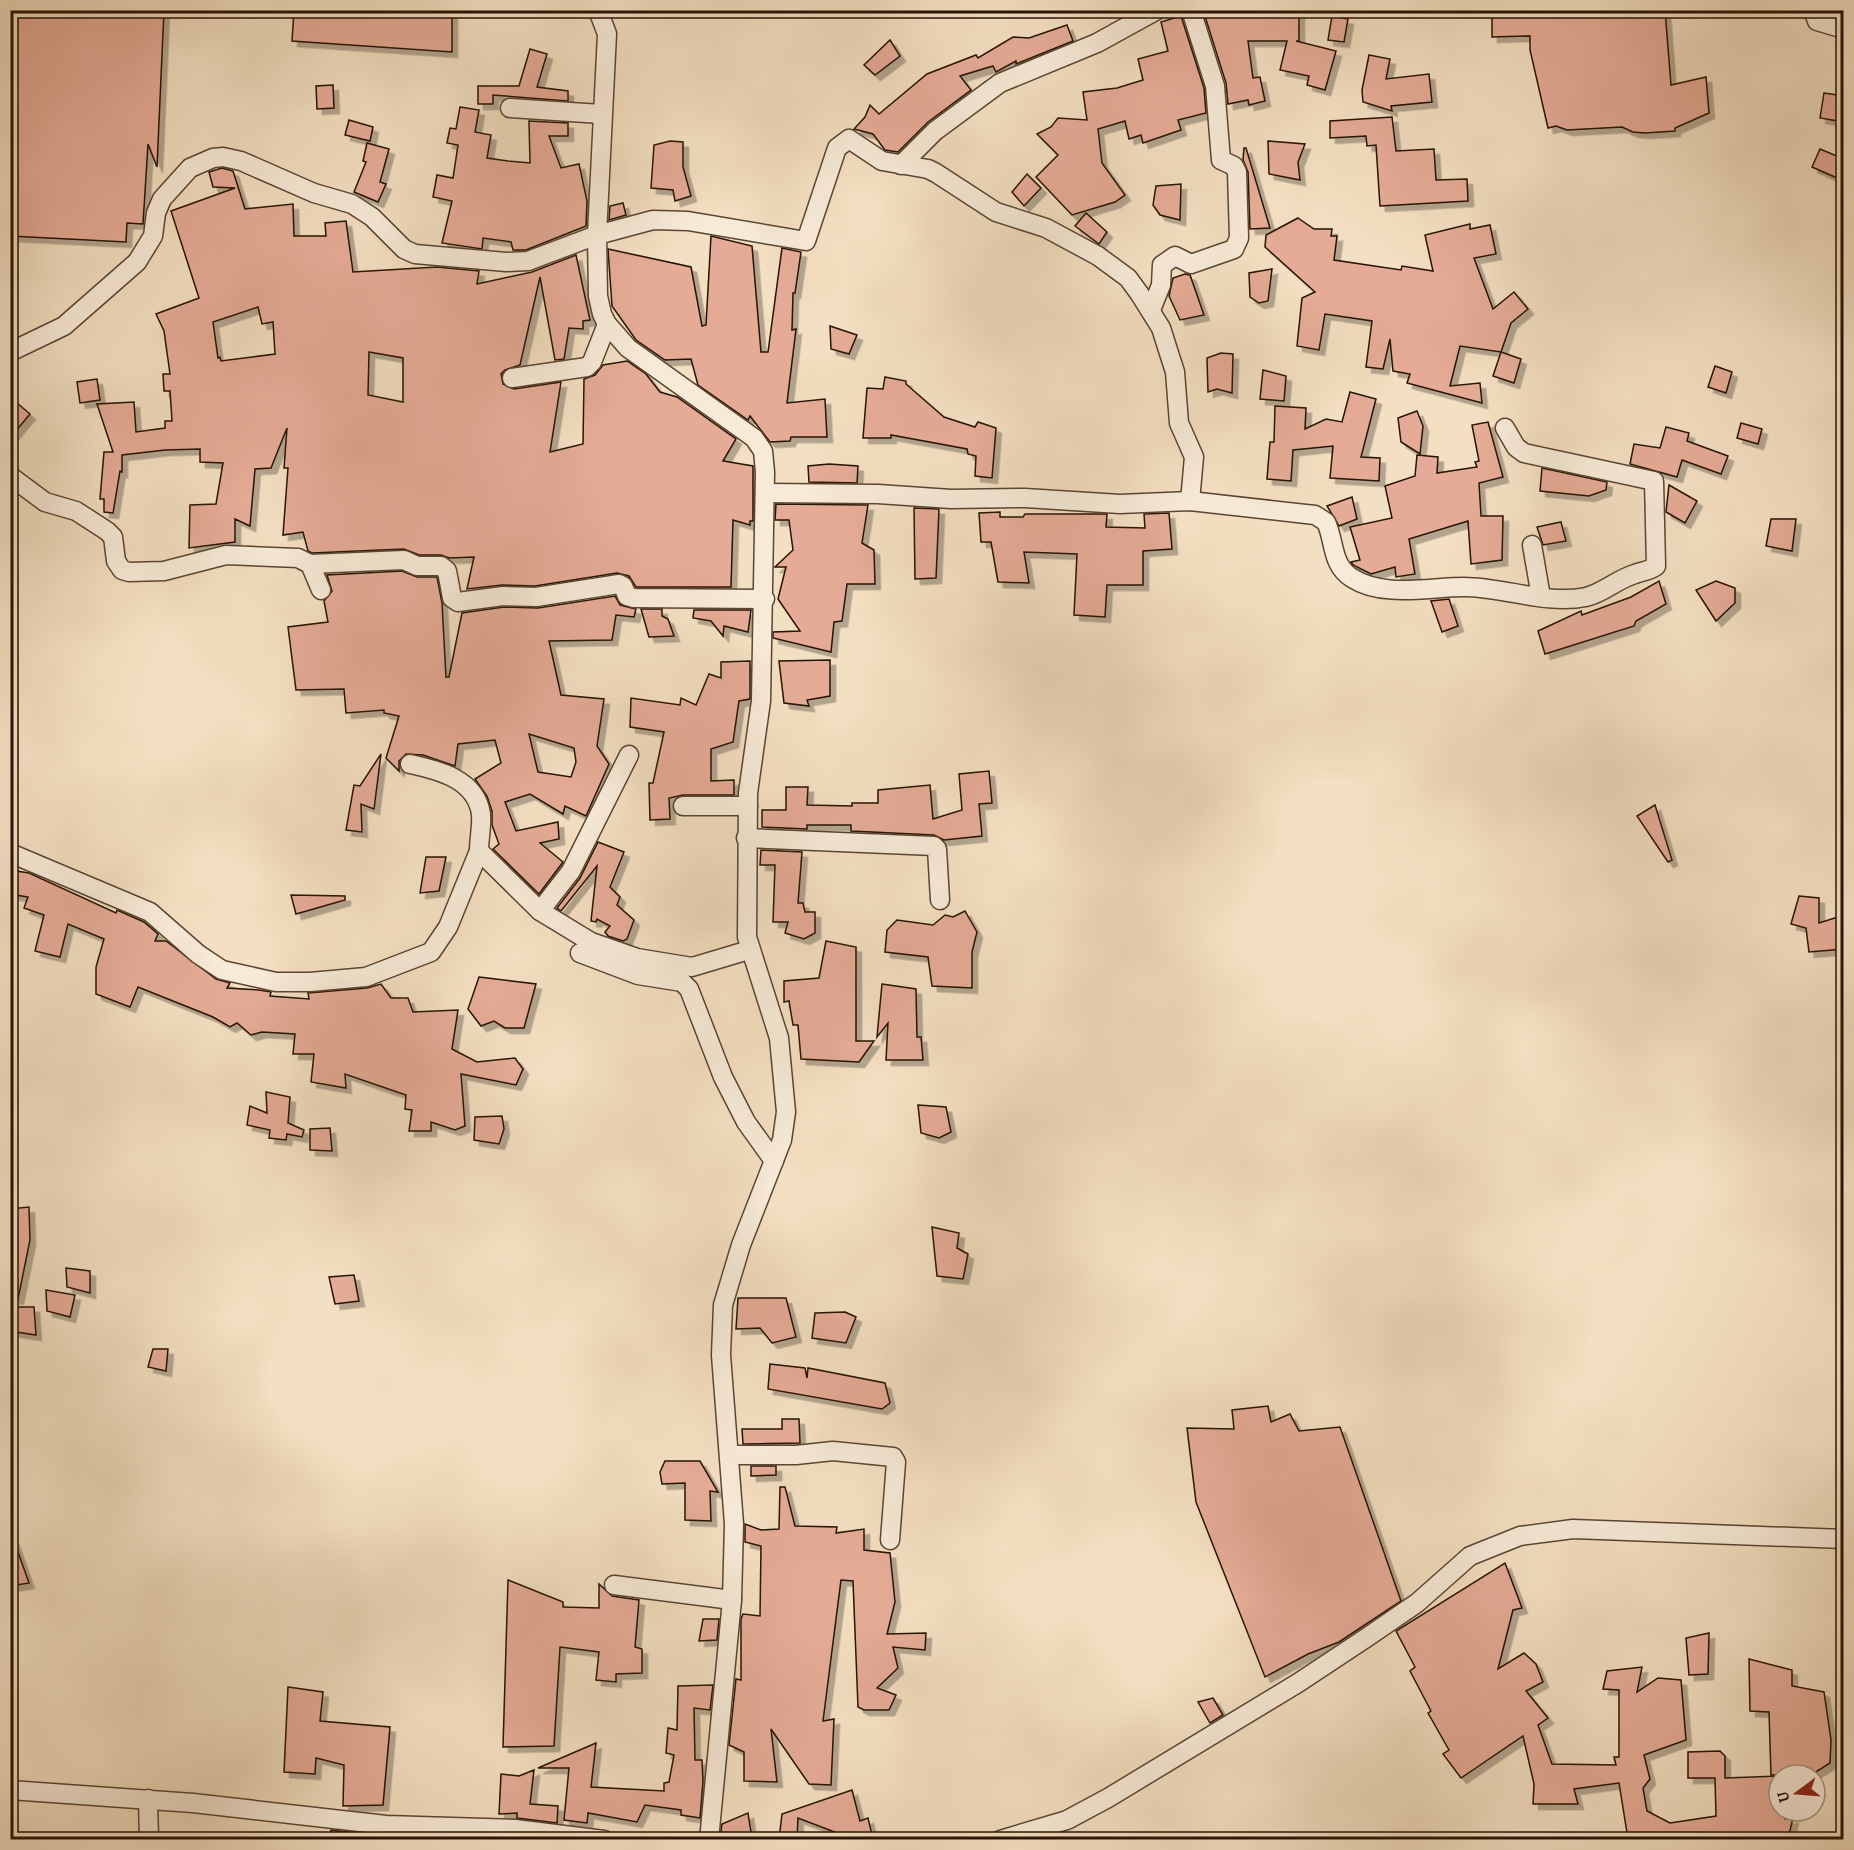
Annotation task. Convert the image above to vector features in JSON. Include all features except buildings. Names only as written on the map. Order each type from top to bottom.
[{"type":"street","points":[[901,165],[935,131],[999,83],[1097,43],[1157,10]]},
{"type":"street","points":[[1151,310],[1161,285],[1162,265],[1166,260],[1175,256],[1188,263],[1198,262],[1234,249],[1239,238],[1237,172],[1234,166],[1221,160],[1215,86],[1191,10]]},
{"type":"street","points":[[1813,10],[1817,21],[1844,28]]},
{"type":"street","points":[[602,21],[597,235],[598,296],[607,324],[628,348],[754,438],[763,451],[765,599],[761,701],[746,838],[749,950],[779,1038],[786,1112],[782,1140],[741,1245],[723,1305],[721,1356],[734,1524],[732,1600],[709,1839]]},
{"type":"street","points":[[510,108],[601,114]]},
{"type":"street","points":[[10,352],[64,326],[137,262],[153,236],[156,213],[162,199],[190,168],[213,158],[223,157],[241,161],[314,192],[352,204],[372,217],[411,254],[517,263],[542,258],[597,235],[652,220],[688,221],[806,241],[829,170],[841,142],[851,140],[882,161],[928,169],[996,212],[1046,228],[1083,247],[1128,278],[1151,310],[1168,345],[1177,381],[1179,423],[1194,457],[1190,501]]},
{"type":"street","points":[[512,378],[587,367],[592,362],[607,324]]},
{"type":"street","points":[[765,494],[878,494],[944,499],[1025,498],[1120,504],[1190,501],[1322,517],[1328,525],[1338,563],[1349,577],[1359,582],[1402,590],[1464,587],[1541,597],[1586,597],[1656,566],[1656,483],[1650,478],[1608,472],[1524,453],[1516,447],[1505,428]]},
{"type":"street","points":[[10,476],[45,501],[76,511],[107,531],[112,537],[116,561],[122,570],[129,572],[164,571],[226,555],[298,558],[310,564],[404,560],[417,566],[441,566],[447,571],[452,598],[458,602],[503,596],[536,597],[619,584],[623,586],[627,596],[634,598],[765,599]]},
{"type":"street","points":[[1532,545],[1541,597]]},
{"type":"street","points":[[310,564],[321,590]]},
{"type":"street","points":[[540,911],[571,871],[629,755]]},
{"type":"street","points":[[10,853],[150,912],[198,954],[222,969],[276,982],[310,982],[366,977],[430,952],[448,927],[479,851],[481,816],[470,792],[444,772],[410,764]]},
{"type":"street","points":[[682,806],[748,806]]},
{"type":"street","points":[[746,838],[810,838],[934,846],[937,849],[940,900]]},
{"type":"street","points":[[479,851],[540,911],[578,936],[637,958],[697,967],[749,950]]},
{"type":"street","points":[[580,953],[638,975],[682,982],[689,989],[723,1077],[746,1122],[774,1161]]},
{"type":"street","points":[[730,1455],[796,1455],[832,1452],[893,1457],[896,1462],[890,1540]]},
{"type":"street","points":[[1000,1839],[1067,1820],[1108,1798],[1298,1683],[1417,1603],[1470,1556],[1502,1542],[1538,1532],[1573,1528],[1844,1539]]},
{"type":"street","points":[[614,1584],[732,1600]]},
{"type":"street","points":[[10,1790],[148,1799],[386,1825],[604,1839]]},
{"type":"street","points":[[148,1799],[149,1839]]}]
